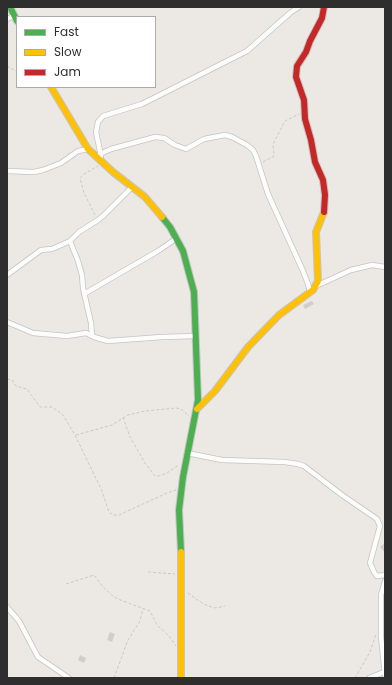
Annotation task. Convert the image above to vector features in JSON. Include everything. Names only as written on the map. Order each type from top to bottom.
[{"type":"street","points":[[7,19],[16,19],[10,7]]},
{"type":"street","points":[[104,163],[100,154],[97,126],[98,122],[103,116],[142,104],[248,51],[293,8],[299,7]]},
{"type":"street","points":[[197,409],[215,391],[248,347],[280,315],[310,293],[316,286],[318,280],[316,232],[325,211],[325,195],[323,180],[315,162],[305,119],[303,96],[296,80],[297,68],[322,18],[324,7]]},
{"type":"street","points":[[52,88],[88,149],[112,172],[145,197],[177,238],[183,251],[194,292],[198,390],[197,409],[181,490],[179,516],[182,575],[181,678]]},
{"type":"street","points":[[100,154],[111,149],[155,137],[164,138],[175,145],[186,149],[204,139],[225,135],[247,145],[253,150],[259,163],[268,194],[303,271],[310,293]]},
{"type":"street","points":[[7,171],[34,172],[42,170],[61,164],[78,151],[88,149]]},
{"type":"street","points":[[7,275],[41,250],[52,249],[70,241],[79,232],[98,220],[132,187]]},
{"type":"street","points":[[84,294],[158,251],[177,238]]},
{"type":"street","points":[[70,241],[78,261],[91,323],[92,336]]},
{"type":"street","points":[[316,286],[356,269],[372,265],[385,267]]},
{"type":"street","points":[[7,322],[33,333],[66,336],[86,333],[103,340],[114,342],[162,337],[195,336]]},
{"type":"street","points":[[187,455],[222,460],[285,462],[304,466],[377,519],[380,526],[370,563],[377,576],[385,575]]},
{"type":"street","points":[[369,678],[385,674],[381,626],[381,595],[385,581]]},
{"type":"street","points":[[7,607],[19,621],[38,657],[69,678]]},
{"type":"path","points":[[7,66],[16,71]]},
{"type":"path","points":[[259,163],[274,156],[273,144],[285,121],[304,111]]},
{"type":"path","points":[[98,220],[84,193],[80,178],[84,174],[104,163]]},
{"type":"path","points":[[7,379],[12,380],[16,386],[27,389],[40,407],[52,407],[58,410],[67,421],[102,491],[109,512],[113,515],[119,515],[167,493],[181,490]]},
{"type":"path","points":[[75,435],[115,423],[131,413],[145,411],[176,408],[181,409],[186,412],[194,423]]},
{"type":"path","points":[[124,417],[130,437],[145,463],[155,476],[167,473],[182,463],[187,455]]},
{"type":"path","points":[[148,572],[182,575]]},
{"type":"path","points":[[66,584],[94,575],[103,587],[114,597],[123,602],[150,611],[157,625],[169,636],[181,652]]},
{"type":"path","points":[[181,587],[208,606],[216,608],[225,606]]},
{"type":"path","points":[[114,678],[128,640],[140,621],[143,608]]},
{"type":"path","points":[[355,678],[370,652],[376,633],[381,626]]},
{"type":"building","points":[[312,301],[314,304],[305,309],[303,305]]},
{"type":"building","points":[[385,543],[385,553],[380,547]]},
{"type":"building","points":[[110,632],[115,634],[112,642],[107,640]]},
{"type":"building","points":[[80,655],[86,658],[84,663],[78,660]]},
{"type":"traffic: fast","points":[[10,7],[16,19]]},
{"type":"traffic: fast","points":[[162,217],[170,227],[183,251],[194,292],[198,400],[183,477],[179,510],[181,552]]},
{"type":"traffic: slow","points":[[52,88],[88,149],[113,172],[145,197],[162,217]]},
{"type":"traffic: slow","points":[[197,409],[215,391],[248,347],[279,315],[313,290],[318,281],[316,232],[324,212]]},
{"type":"traffic: slow","points":[[181,552],[181,678]]},
{"type":"traffic: jam","points":[[324,7],[322,18],[306,52],[297,66],[296,77],[304,100],[305,119],[315,162],[323,180],[325,195],[324,212]]}]
